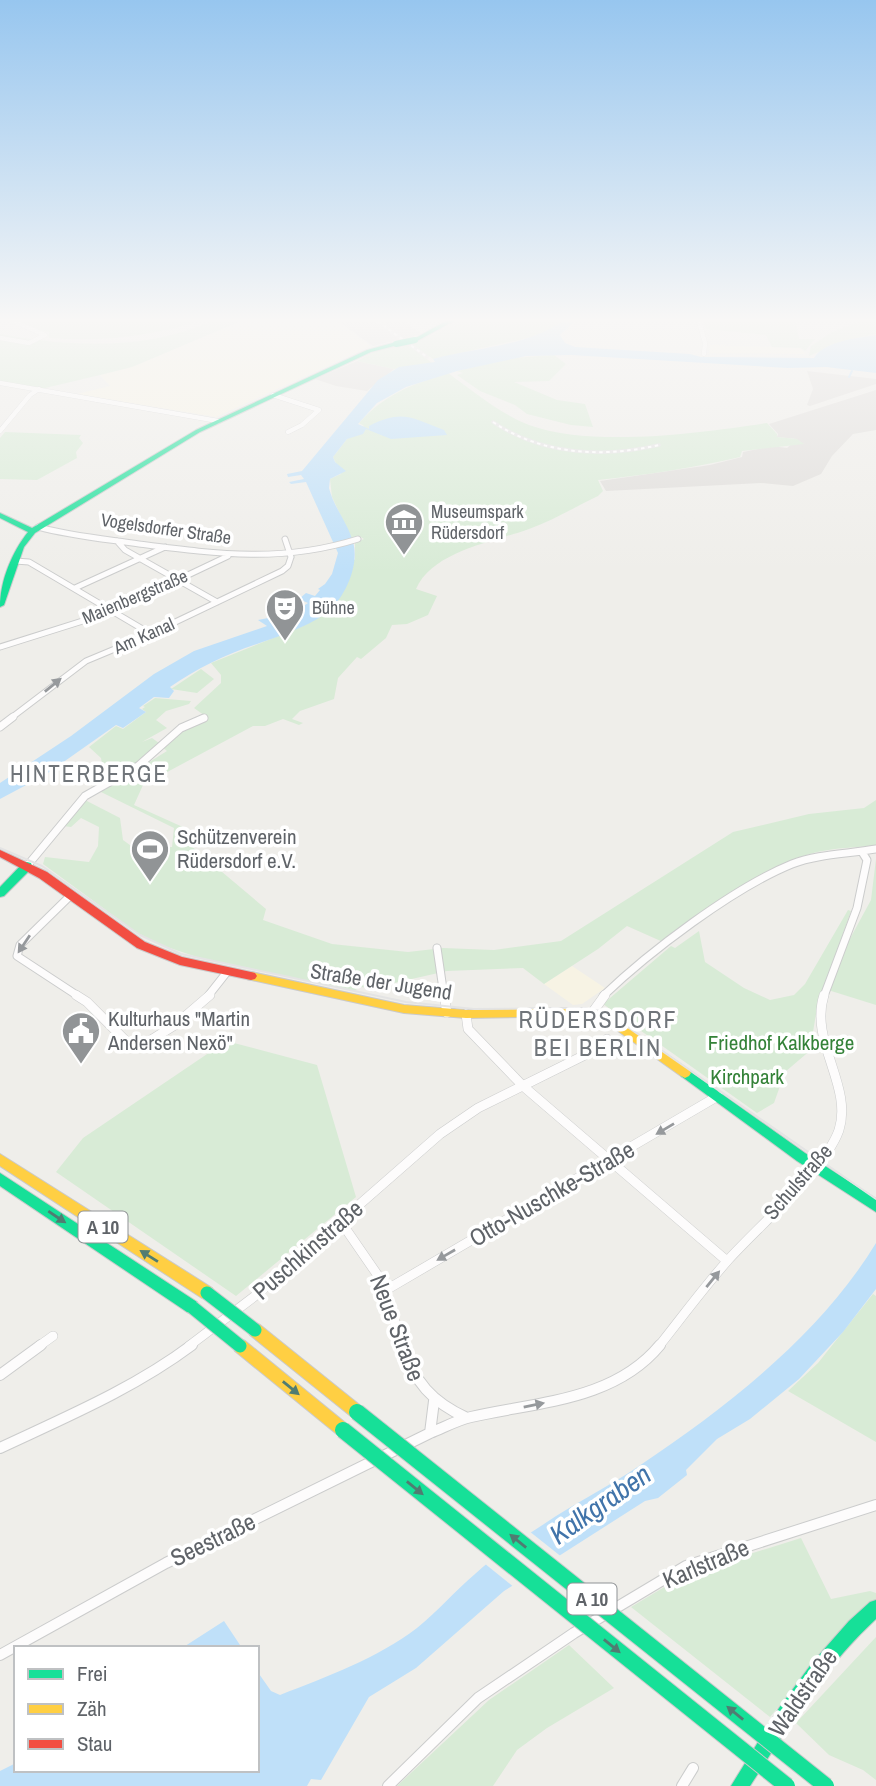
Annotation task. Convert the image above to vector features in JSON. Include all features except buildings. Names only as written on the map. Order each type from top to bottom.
[{"type":"main road","points":[[0,605],[24,539],[35,529],[173,445],[253,404]]},
{"type":"main road","name":"Vogelsdorfer Straße","points":[[0,514],[35,529]]},
{"type":"main road","name":"Straße der Jugend","points":[[0,853],[27,866],[149,949],[180,961],[384,1006],[466,1014],[592,1013]]},
{"type":"main road","points":[[0,893],[27,866]]},
{"type":"main road","points":[[592,1013],[611,1020],[816,1167],[876,1206]]},
{"type":"main road","name":"A 10","points":[[0,1159],[206,1293],[826,1786]]},
{"type":"main road","name":"A 10","points":[[0,1179],[192,1307],[787,1786]]},
{"type":"main road","name":"Waldstraße","points":[[740,1786],[826,1658],[845,1635],[876,1608]]},
{"type":"street","points":[[0,431],[2,424],[21,404]]},
{"type":"street","points":[[125,404],[218,421]]},
{"type":"street","points":[[288,432],[302,425],[319,410],[302,404]]},
{"type":"street","name":"Vogelsdorfer Straße","points":[[35,529],[228,556],[291,556],[332,549],[358,539]]},
{"type":"street","points":[[285,538],[291,556]]},
{"type":"street","points":[[117,541],[125,550],[217,602]]},
{"type":"street","points":[[75,588],[166,547]]},
{"type":"street","name":"Maienbergstraße","points":[[0,647],[112,610],[228,556]]},
{"type":"street","name":"Am Kanal","points":[[0,727],[80,665],[282,571],[288,566],[291,556]]},
{"type":"street","points":[[15,561],[29,562],[151,634]]},
{"type":"street","points":[[27,866],[85,796],[138,766],[181,728],[204,718]]},
{"type":"street","points":[[592,1013],[600,999],[657,951],[749,885],[794,863],[826,854],[876,849]]},
{"type":"street","name":"Schulstraße","points":[[727,1261],[816,1167],[831,1149],[839,1129],[841,1104],[820,1027],[820,1008],[837,956],[857,908],[867,860],[862,852]]},
{"type":"street","points":[[71,895],[20,945],[17,956],[76,993],[125,1041],[138,1048],[193,1009],[227,972]]},
{"type":"street","points":[[437,948],[447,1013]]},
{"type":"street","points":[[466,1014],[468,1029],[523,1086],[727,1261]]},
{"type":"street","name":"Puschkinstraße","points":[[0,1448],[126,1388],[161,1368],[255,1296],[440,1134],[478,1108],[600,1048],[607,1039]]},
{"type":"street","name":"Otto-Nuschke-Straße","points":[[386,1290],[718,1097]]},
{"type":"street","name":"Neue Straße","points":[[341,1222],[365,1251],[386,1290],[411,1374],[423,1392],[434,1401],[467,1418]]},
{"type":"street","name":"Seestraße","points":[[16,1646],[166,1563],[430,1433],[467,1418],[581,1395],[615,1381],[654,1352],[727,1261]]},
{"type":"street","points":[[0,1375],[53,1336]]},
{"type":"street","points":[[430,1433],[434,1401]]},
{"type":"street","name":"Karlstraße","points":[[388,1786],[478,1698],[575,1633],[686,1566],[876,1505]]},
{"type":"street","points":[[682,1786],[693,1768]]},
{"type":"shaded area","points":[[140,404],[243,404],[216,417]]},
{"type":"shaded area","points":[[831,404],[876,404],[876,430],[853,434],[832,456],[821,474],[793,486],[761,483],[606,491],[600,481],[710,465],[742,457],[743,452],[772,446],[787,448],[797,439],[777,437],[778,434],[769,424]]},
{"type":"shaded area","points":[[572,966],[605,988],[582,1004],[573,1005],[544,984]]},
{"type":"green space","points":[[379,404],[491,404],[529,425],[555,432],[615,437],[679,434],[767,423],[777,437],[797,439],[804,444],[742,451],[740,457],[705,465],[598,480],[603,491],[598,496],[538,526],[465,550],[436,565],[424,576],[416,589],[437,596],[428,615],[407,624],[392,625],[386,638],[361,659],[357,657],[338,678],[334,699],[300,711],[292,719],[303,723],[299,725],[283,719],[265,726],[253,726],[143,785],[134,805],[185,828],[190,845],[266,909],[263,920],[332,944],[408,952],[443,948],[494,950],[561,941],[733,832],[809,814],[864,808],[876,800],[876,846],[817,852],[775,868],[736,890],[663,942],[627,926],[598,949],[544,984],[523,968],[447,971],[372,988],[360,987],[354,991],[197,957],[161,945],[136,932],[43,864],[45,857],[89,862],[98,846],[99,827],[81,818],[71,827],[63,826],[85,800],[120,818],[123,840],[134,848],[172,847],[174,828],[101,792],[167,751],[163,748],[178,733],[208,718],[194,708],[221,683],[221,675],[211,663],[303,626],[355,559],[355,543],[364,539],[359,536],[352,540],[332,497],[330,479],[341,474],[333,457],[347,439],[364,426],[359,423]]},
{"type":"green space","points":[[585,404],[593,427],[571,425],[527,414],[515,405]]},
{"type":"green space","points":[[5,432],[81,435],[79,438],[83,443],[76,452],[77,458],[37,480],[0,479],[0,438]]},
{"type":"green space","points":[[201,669],[214,679],[197,693],[171,689]]},
{"type":"green space","points":[[155,698],[191,701],[166,711],[156,720],[167,728],[142,742],[152,738],[159,743],[141,760],[128,770],[105,775],[97,765],[102,764],[101,758],[89,747],[116,726],[123,729],[146,712],[142,709],[145,707],[143,706]]},
{"type":"green space","points":[[876,859],[876,1005],[828,990],[840,957],[871,900]]},
{"type":"green space","points":[[848,910],[851,911],[817,1008],[812,1038],[819,1043],[785,1072],[774,1103],[757,1113],[603,1004],[671,946],[675,948],[699,931],[705,962],[744,988],[770,1000],[794,995],[805,984]]},
{"type":"green space","points":[[234,1043],[317,1065],[356,1197],[236,1296],[56,1172],[83,1138],[216,1048]]},
{"type":"green space","points":[[873,1294],[876,1296],[876,1442],[788,1391],[818,1363]]},
{"type":"green space","points":[[801,1538],[831,1599],[870,1591],[876,1593],[876,1602],[846,1626],[770,1717],[631,1607],[686,1574],[688,1577],[702,1569]]},
{"type":"green space","points":[[876,1637],[876,1780],[863,1770],[829,1755],[796,1723]]},
{"type":"green space","points":[[569,1645],[614,1688],[547,1728],[517,1750],[493,1786],[397,1786],[489,1700]]},
{"type":"water","points":[[358,404],[376,404],[358,424],[369,429],[369,426],[390,418],[407,417],[444,430],[447,435],[391,439],[366,429],[363,434],[347,439],[333,457],[346,471],[330,479],[329,488],[351,535],[355,551],[349,582],[325,614],[300,628],[234,652],[190,674],[170,687],[174,691],[169,698],[154,697],[139,708],[146,712],[123,728],[116,725],[45,775],[0,799],[0,783],[71,736],[154,674],[194,651],[267,626],[258,620],[268,618],[276,622],[288,616],[280,611],[281,609],[286,607],[295,612],[308,603],[299,599],[306,593],[315,596],[332,574],[338,553],[306,482],[289,482],[304,479],[301,475],[288,477],[287,474],[302,471]]},
{"type":"water","name":"Kalkgraben","points":[[876,1243],[876,1289],[843,1332],[799,1379],[750,1419],[717,1439],[686,1470],[687,1475],[658,1498],[645,1501],[504,1591],[416,1668],[369,1697],[321,1780],[311,1779],[307,1786],[0,1786],[0,1771],[14,1764],[14,1772],[259,1772],[259,1674],[271,1691],[280,1695],[351,1666],[402,1639],[500,1554],[556,1516],[639,1466],[738,1394],[800,1338],[853,1277]]},
{"type":"water","points":[[224,1621],[241,1646],[185,1646]]},
{"type":"pier","points":[[529,1531],[563,1558],[515,1588],[484,1563]]},
{"type":"tram line","points":[[0,848],[42,866],[140,935],[181,954],[406,1002],[474,1009],[583,1008],[606,1012],[876,1199]]},
{"type":"railway","points":[[493,422],[532,441],[573,451],[616,452],[659,445]]},
{"type":"traffic: fast","points":[[0,605],[20,547],[32,531],[198,431],[255,404]]},
{"type":"traffic: fast","points":[[0,515],[32,531]]},
{"type":"traffic: fast","points":[[0,893],[27,866]]},
{"type":"traffic: fast","points":[[685,1073],[801,1157],[876,1206]]},
{"type":"traffic: fast","points":[[0,1179],[192,1307]]},
{"type":"traffic: fast","points":[[207,1293],[255,1330]]},
{"type":"traffic: fast","points":[[192,1307],[240,1346]]},
{"type":"traffic: fast","points":[[357,1412],[826,1786]]},
{"type":"traffic: fast","points":[[343,1430],[787,1786]]},
{"type":"traffic: fast","points":[[740,1786],[801,1691],[836,1647],[876,1608]]},
{"type":"traffic: slow","points":[[251,976],[404,1009],[466,1014],[584,1012],[607,1017],[685,1073]]},
{"type":"traffic: slow","points":[[0,1159],[207,1293]]},
{"type":"traffic: slow","points":[[255,1330],[357,1412]]},
{"type":"traffic: slow","points":[[240,1346],[343,1430]]},
{"type":"traffic: jam","points":[[0,853],[43,875],[141,945],[180,961],[251,976]]},
{"type":"place","name":"Museumspark Rüdersdorf","points":[[404,556]]},
{"type":"place","name":"Bühne","points":[[285,642]]},
{"type":"place","name":"Schützenverein Rüdersdorf e.V.","points":[[150,883]]},
{"type":"place","name":"Kulturhaus \"Martin Andersen Nexö\"","points":[[81,1065]]},
{"type":"district","name":"HINTERBERGE","points":[[89,774]]},
{"type":"district","name":"RÜDERSDORF BEI BERLIN","points":[[598,1034]]},
{"type":"park label","name":"Friedhof Kalkberge","points":[[781,1043]]},
{"type":"park label","name":"Kirchpark","points":[[747,1077]]}]
